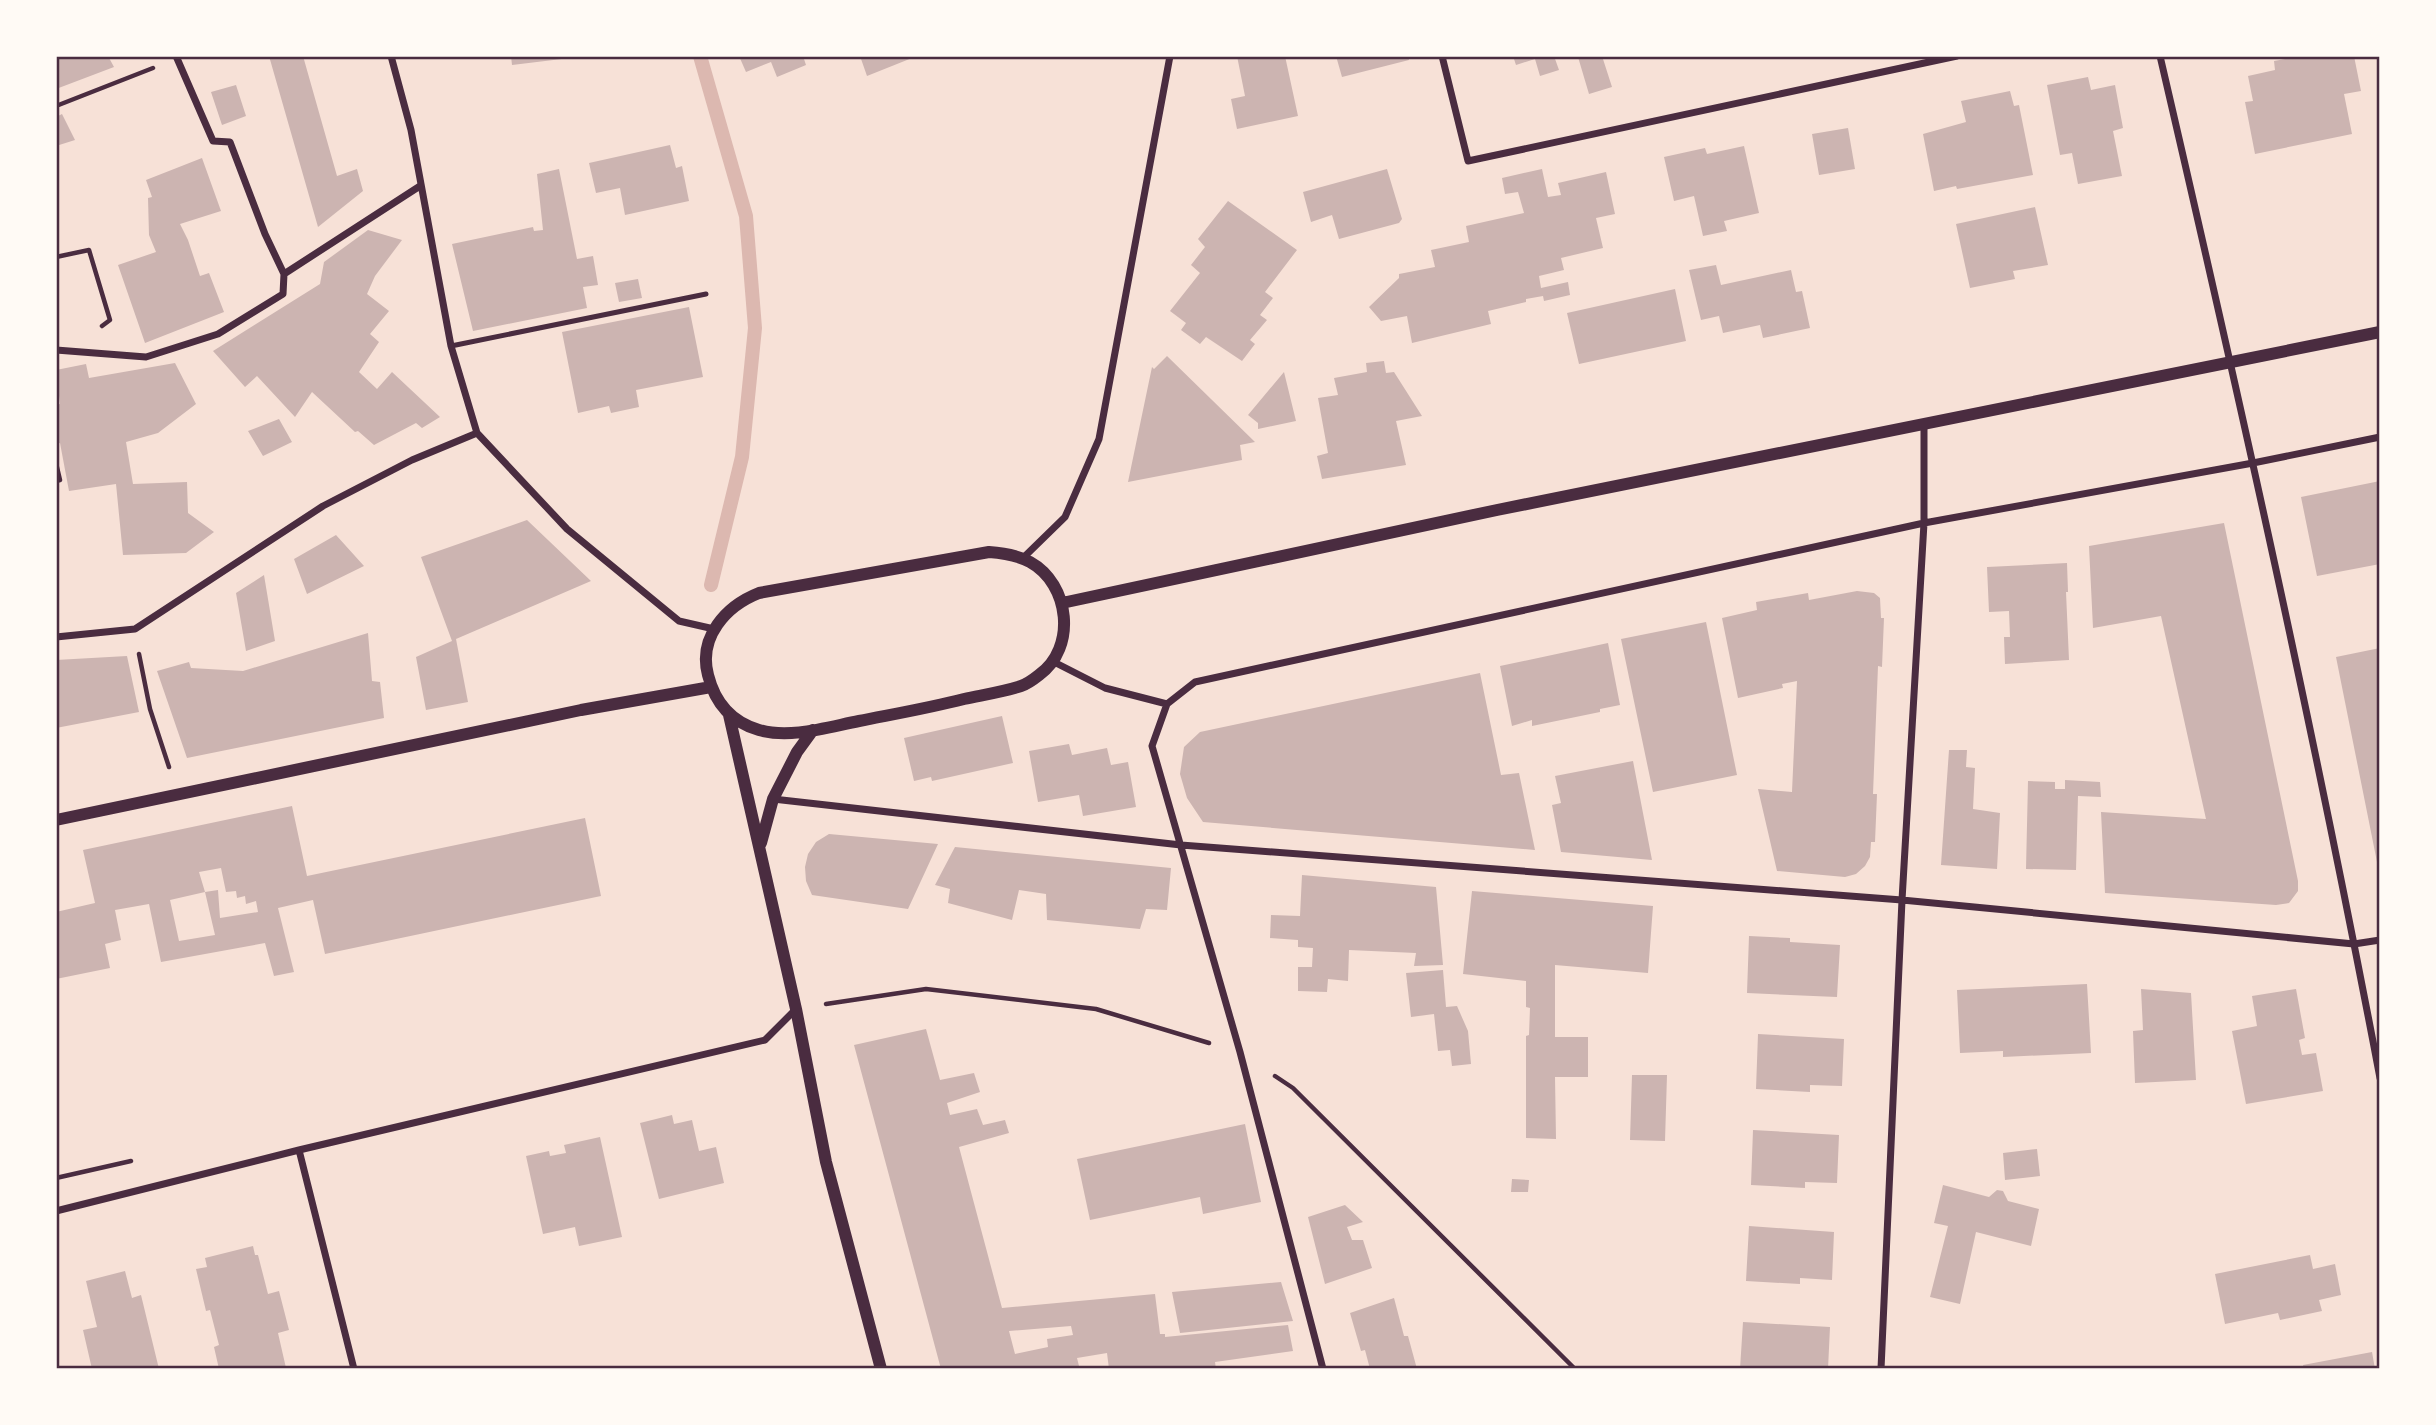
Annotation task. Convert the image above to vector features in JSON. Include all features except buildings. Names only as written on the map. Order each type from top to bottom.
[{"type":"street","points":[[56,350],[146,357],[218,334],[283,294],[284,274],[265,234],[230,142],[212,141],[176,56]]},
{"type":"street","points":[[391,56],[411,130],[451,346],[477,433],[567,529],[679,621],[714,629]]},
{"type":"street","points":[[1023,558],[1065,517],[1099,439],[1170,56]]},
{"type":"street","points":[[1442,56],[1468,161],[1958,56]]},
{"type":"street","points":[[2160,56],[2231,362],[2380,1078]]},
{"type":"street","points":[[284,274],[420,186]]},
{"type":"street","points":[[1062,603],[1497,510],[2380,332]]},
{"type":"street","points":[[1881,1369],[1902,901],[1924,523],[1924,423]]},
{"type":"street","points":[[56,637],[135,629],[323,506],[412,460],[477,433]]},
{"type":"street","points":[[1323,1369],[1240,1052],[1152,746],[1167,704],[1195,682],[1924,523],[2380,437]]},
{"type":"street","points":[[989,552],[1009,554],[1032,563],[1053,584],[1062,603],[1065,618],[1063,636],[1052,661],[1042,674],[1023,685],[928,708],[813,730],[777,733],[761,731],[729,715],[710,687],[706,659],[714,629],[728,610],[745,598],[759,593],[989,552]]},
{"type":"street","points":[[1052,661],[1105,688],[1167,704]]},
{"type":"street","points":[[56,820],[581,710],[710,687]]},
{"type":"street","points":[[729,715],[796,1009],[826,1162],[881,1369]]},
{"type":"street","points":[[760,847],[773,799],[797,752],[813,730]]},
{"type":"street","points":[[773,799],[1181,845],[1902,901],[2354,944],[2380,940]]},
{"type":"street","points":[[56,1211],[299,1150],[765,1040],[796,1009]]},
{"type":"street","points":[[299,1150],[354,1369]]},
{"type":"lane","points":[[451,346],[706,293]]},
{"type":"path","points":[[56,106],[152,69]]},
{"type":"path","points":[[56,257],[89,250],[110,320]]},
{"type":"path","points":[[56,463],[60,480],[56,481]]},
{"type":"path","points":[[139,652],[150,709],[177,796]]},
{"type":"path","points":[[796,1009],[926,989],[1096,1009],[1240,1052],[1293,1088],[1574,1369]]},
{"type":"waterway","points":[[700,56],[746,216],[755,328],[742,457],[711,585]]}]
